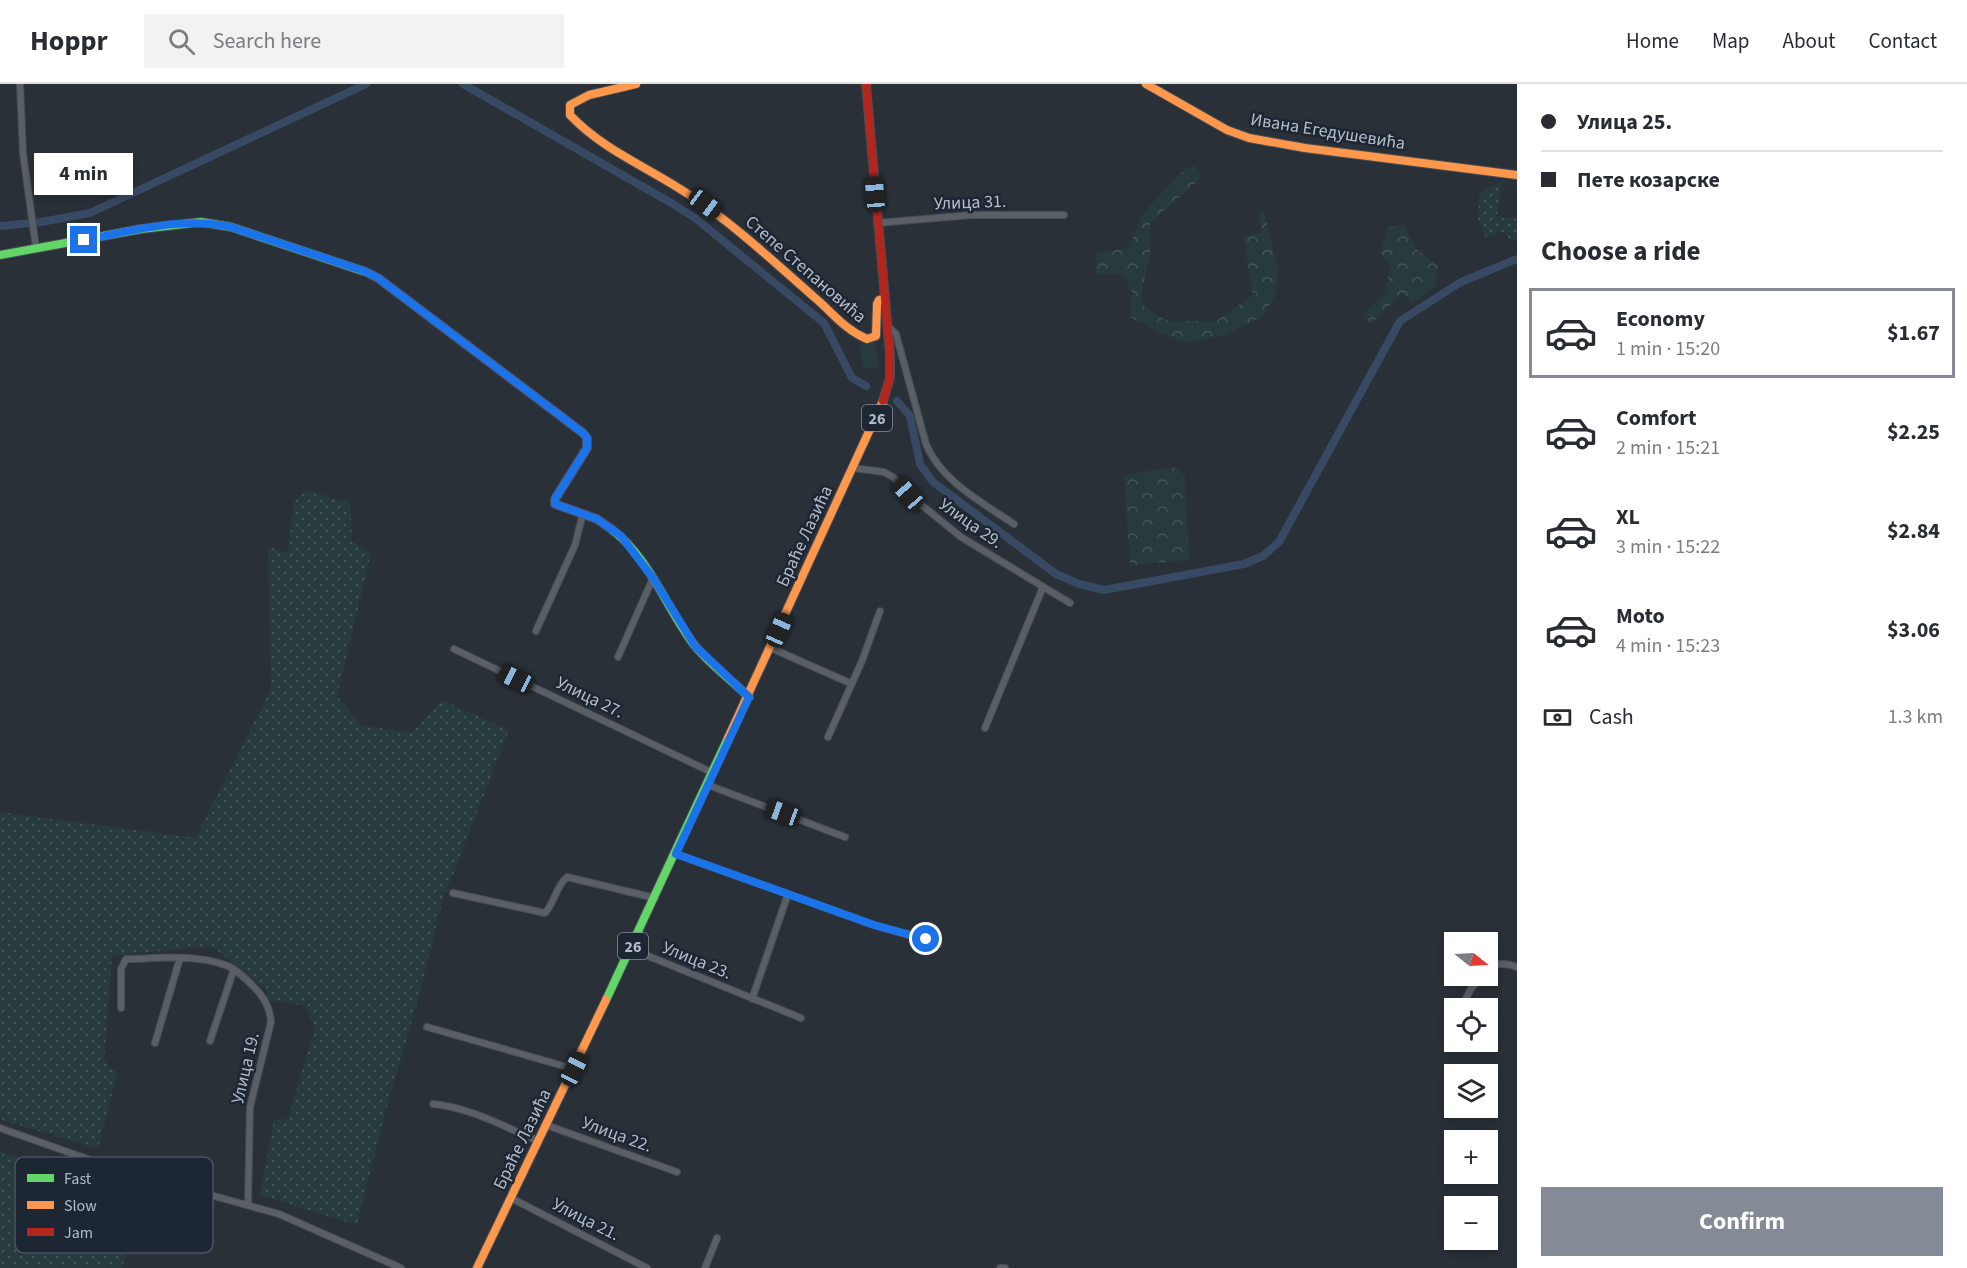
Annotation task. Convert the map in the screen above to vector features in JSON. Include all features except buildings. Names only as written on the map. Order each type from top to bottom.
[{"type":"main road","name":"Степе Степановића","points":[[636,84],[583,97],[570,105],[570,115],[585,131],[604,145],[669,181],[715,212],[818,300],[855,336],[869,339],[876,336],[878,325],[876,304],[879,300],[884,299]]},
{"type":"main road","name":"Браће Лазића","points":[[480,1267],[714,773],[880,411],[888,386],[891,364],[866,84]]},
{"type":"main road","name":"Ивана Егедушевића","points":[[1146,84],[1227,130],[1249,138],[1305,148],[1517,175]]},
{"type":"main road","points":[[0,255],[141,229],[201,222],[231,227],[372,274],[583,433],[587,438],[587,448],[555,502],[559,507],[583,513],[610,527],[621,536],[653,578],[695,646],[749,697]]},
{"type":"street","points":[[20,84],[23,153],[36,248]]},
{"type":"street","name":"Улица 31.","points":[[878,223],[972,214],[1064,216]]},
{"type":"street","points":[[887,326],[896,334],[926,444],[933,457],[951,478],[1014,524]]},
{"type":"street","name":"Улица 29.","points":[[853,468],[884,472],[893,477],[908,494],[961,537],[1070,603]]},
{"type":"street","points":[[536,631],[575,545],[583,513]]},
{"type":"street","points":[[618,657],[653,578]]},
{"type":"street","points":[[985,728],[1043,587]]},
{"type":"street","points":[[828,737],[852,684],[880,611]]},
{"type":"street","points":[[771,648],[852,684]]},
{"type":"street","name":"Улица 27.","points":[[454,649],[714,773]]},
{"type":"street","points":[[708,785],[845,837]]},
{"type":"street","points":[[676,854],[874,925],[938,944]]},
{"type":"street","points":[[453,893],[546,913],[553,905],[561,882],[567,877],[655,898]]},
{"type":"street","points":[[752,999],[788,894]]},
{"type":"street","name":"Улица 23.","points":[[631,950],[801,1018]]},
{"type":"street","points":[[155,1043],[180,958]]},
{"type":"street","name":"Улица 19.","points":[[122,1008],[121,969],[126,959],[180,958],[219,964],[234,969],[260,993],[268,1006],[270,1030],[250,1107],[248,1204]]},
{"type":"street","points":[[1498,964],[1511,964],[1517,967]]},
{"type":"street","points":[[210,1041],[234,969]]},
{"type":"street","points":[[427,1028],[574,1069]]},
{"type":"street","points":[[433,1104],[465,1110],[538,1141]]},
{"type":"street","name":"Улица 22.","points":[[546,1125],[677,1172]]},
{"type":"street","points":[[0,1128],[82,1157]]},
{"type":"street","points":[[213,1195],[279,1214],[401,1268]]},
{"type":"street","name":"Улица 21.","points":[[511,1198],[647,1268]]},
{"type":"street","points":[[705,1268],[717,1238]]},
{"type":"street","points":[[1000,1268],[1005,1268]]},
{"type":"green space","points":[[1196,165],[1201,178],[1150,223],[1150,255],[1141,295],[1144,305],[1157,316],[1169,321],[1216,321],[1253,295],[1243,236],[1261,233],[1258,213],[1264,211],[1278,271],[1276,294],[1263,316],[1226,335],[1185,343],[1130,317],[1132,292],[1123,274],[1095,274],[1097,253],[1129,248],[1143,213],[1184,170]]},
{"type":"green space","points":[[1502,182],[1497,216],[1517,219],[1517,240],[1510,241],[1505,231],[1486,238],[1478,219],[1480,192]]},
{"type":"green space","points":[[1403,224],[1415,248],[1438,266],[1435,286],[1412,304],[1402,293],[1371,324],[1363,315],[1384,295],[1391,267],[1380,253],[1388,227]]},
{"type":"green space","points":[[875,342],[878,367],[863,369],[859,344]]},
{"type":"green space","points":[[1174,467],[1185,476],[1189,560],[1130,565],[1124,475]]},
{"type":"green space","points":[[307,490],[350,503],[352,542],[371,553],[337,696],[361,725],[411,733],[442,700],[509,730],[442,903],[357,1225],[260,1195],[274,1120],[288,1119],[315,1027],[305,1006],[269,1000],[266,990],[212,946],[112,956],[104,1061],[117,1074],[98,1149],[0,1119],[0,812],[195,838],[271,689],[268,547],[288,553],[294,502]]},
{"type":"green space","points":[[0,1151],[18,1157],[15,1157],[15,1253],[126,1253],[122,1268],[0,1268]]},
{"type":"waterway","points":[[0,226],[41,222],[90,213],[366,84]]},
{"type":"waterway","points":[[463,84],[695,218],[824,323],[852,378],[866,386]]},
{"type":"waterway","points":[[897,401],[910,416],[920,464],[933,482],[1056,574],[1079,584],[1104,590],[1244,564],[1263,556],[1279,542],[1400,321],[1461,282],[1517,259]]},
{"type":"traffic: fast","points":[[0,255],[141,229],[201,222],[231,227],[366,272]]},
{"type":"traffic: fast","points":[[611,529],[624,540],[647,568],[695,646],[749,697]]},
{"type":"traffic: fast","points":[[606,1000],[728,738]]},
{"type":"traffic: slow","points":[[636,84],[589,95],[570,105],[570,115],[597,139],[675,186],[723,219],[845,326],[859,335],[867,339],[876,336],[877,304],[879,300],[884,299]]},
{"type":"traffic: slow","points":[[1146,84],[1227,130],[1249,138],[1305,148],[1517,175]]},
{"type":"traffic: slow","points":[[728,738],[883,401]]},
{"type":"traffic: slow","points":[[477,1268],[606,1000]]},
{"type":"traffic: jam","points":[[866,84],[890,355],[890,378],[883,401]]},
{"type":"traffic: jam","points":[[366,272],[378,278],[583,433],[587,438],[587,448],[555,499],[555,504],[597,519],[611,529]]},
{"type":"route","points":[[84,240],[193,222],[212,223],[231,227],[372,274],[583,433],[587,438],[587,448],[555,499],[555,504],[597,519],[621,536],[653,578],[695,646],[749,697],[676,854],[874,925],[926,939]]}]
